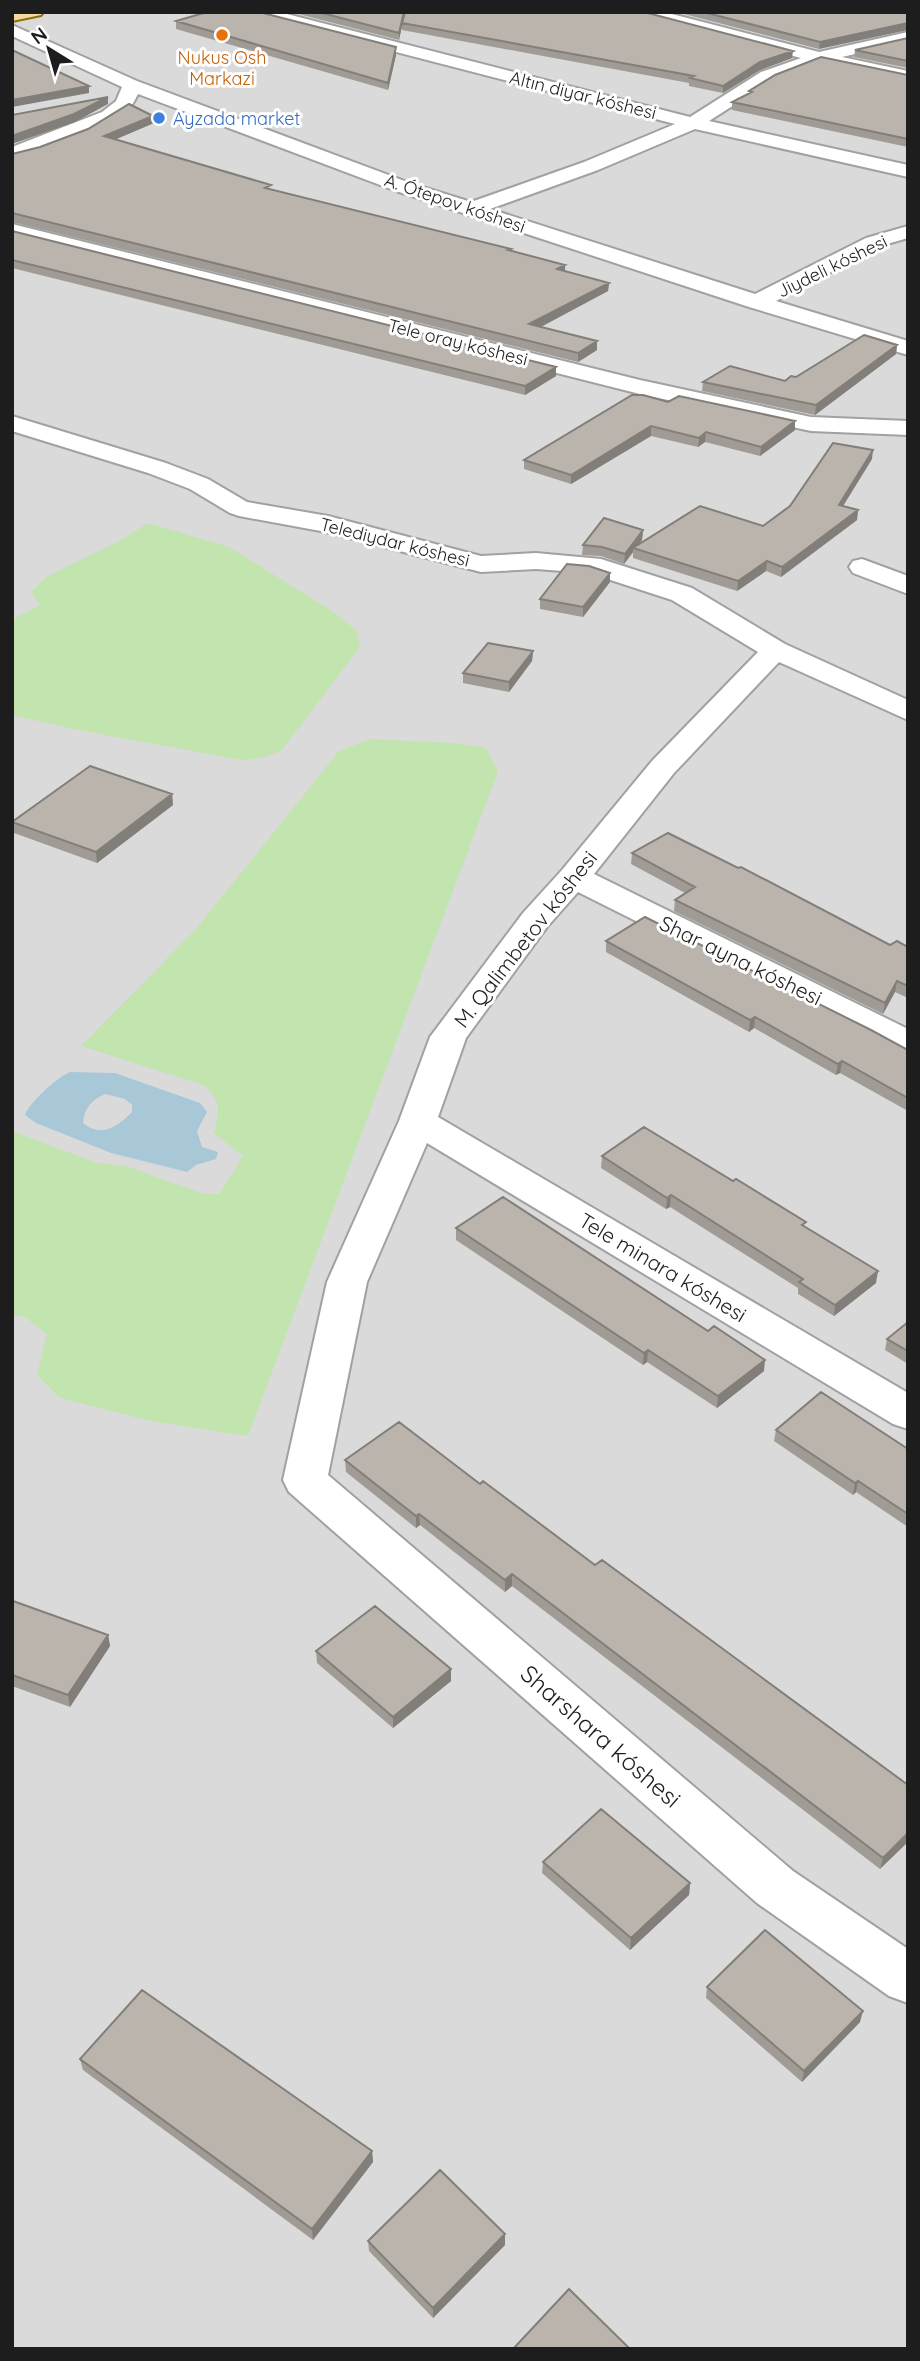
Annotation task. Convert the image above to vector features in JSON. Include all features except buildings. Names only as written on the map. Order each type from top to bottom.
[{"type":"main road","points":[[12,16],[35,12]]},
{"type":"street","name":"Altın diyar kóshesi","points":[[259,12],[693,123],[908,171]]},
{"type":"street","points":[[644,12],[819,57],[908,76]]},
{"type":"street","name":"A. Ótepov kóshesi","points":[[12,30],[130,90],[403,187],[908,348]]},
{"type":"street","points":[[471,209],[591,166],[693,123],[767,76],[819,57],[908,37]]},
{"type":"street","points":[[106,97],[130,90]]},
{"type":"street","points":[[12,154],[120,108],[130,90]]},
{"type":"street","name":"Tele oray kóshesi","points":[[12,230],[640,387],[811,424],[908,428]]},
{"type":"street","name":"Jiydeli kóshesi","points":[[757,302],[873,242],[908,232]]},
{"type":"street","name":"Telediydar kóshesi","points":[[12,423],[157,468],[199,484],[239,508],[328,524],[481,564],[536,561],[592,565],[682,594],[775,650],[908,711]]},
{"type":"street","points":[[862,567],[908,586]]},
{"type":"street","name":"M. Qalimbetov kóshesi","points":[[305,1480],[347,1282],[418,1121],[448,1037],[535,920],[574,877],[663,767],[775,650]]},
{"type":"street","name":"Shar ayna kóshesi","points":[[574,877],[908,1043]]},
{"type":"street","name":"Tele minara kóshesi","points":[[418,1121],[908,1413]]},
{"type":"street","name":"Sharshara kóshesi","points":[[305,1480],[775,1887],[908,1979]]},
{"type":"shaded area","points":[[12,12],[908,12],[908,2349],[12,2349]]},
{"type":"green space","points":[[148,523],[229,547],[332,611],[357,631],[360,647],[281,751],[261,758],[241,760],[12,715],[12,620],[40,605],[31,592],[46,577],[121,540]]},
{"type":"green space","points":[[370,739],[455,743],[486,748],[498,771],[248,1436],[150,1421],[60,1398],[37,1375],[47,1334],[25,1317],[12,1315],[12,1131],[97,1163],[126,1166],[201,1193],[219,1194],[243,1156],[214,1133],[218,1106],[209,1090],[203,1085],[81,1046],[195,930],[339,751]]},
{"type":"water","points":[[70,1072],[115,1073],[200,1103],[207,1112],[197,1131],[202,1147],[218,1152],[216,1159],[196,1165],[187,1172],[111,1153],[36,1123],[25,1115],[38,1097]],"holes":[[[105,1094],[125,1099],[132,1105],[132,1112],[115,1126],[97,1130],[83,1123],[87,1109],[100,1096]]]},
{"type":"place","name":"Nukus Osh Markazi","points":[[222,35]]},
{"type":"place","name":"Ayzada market","points":[[159,118]]}]
